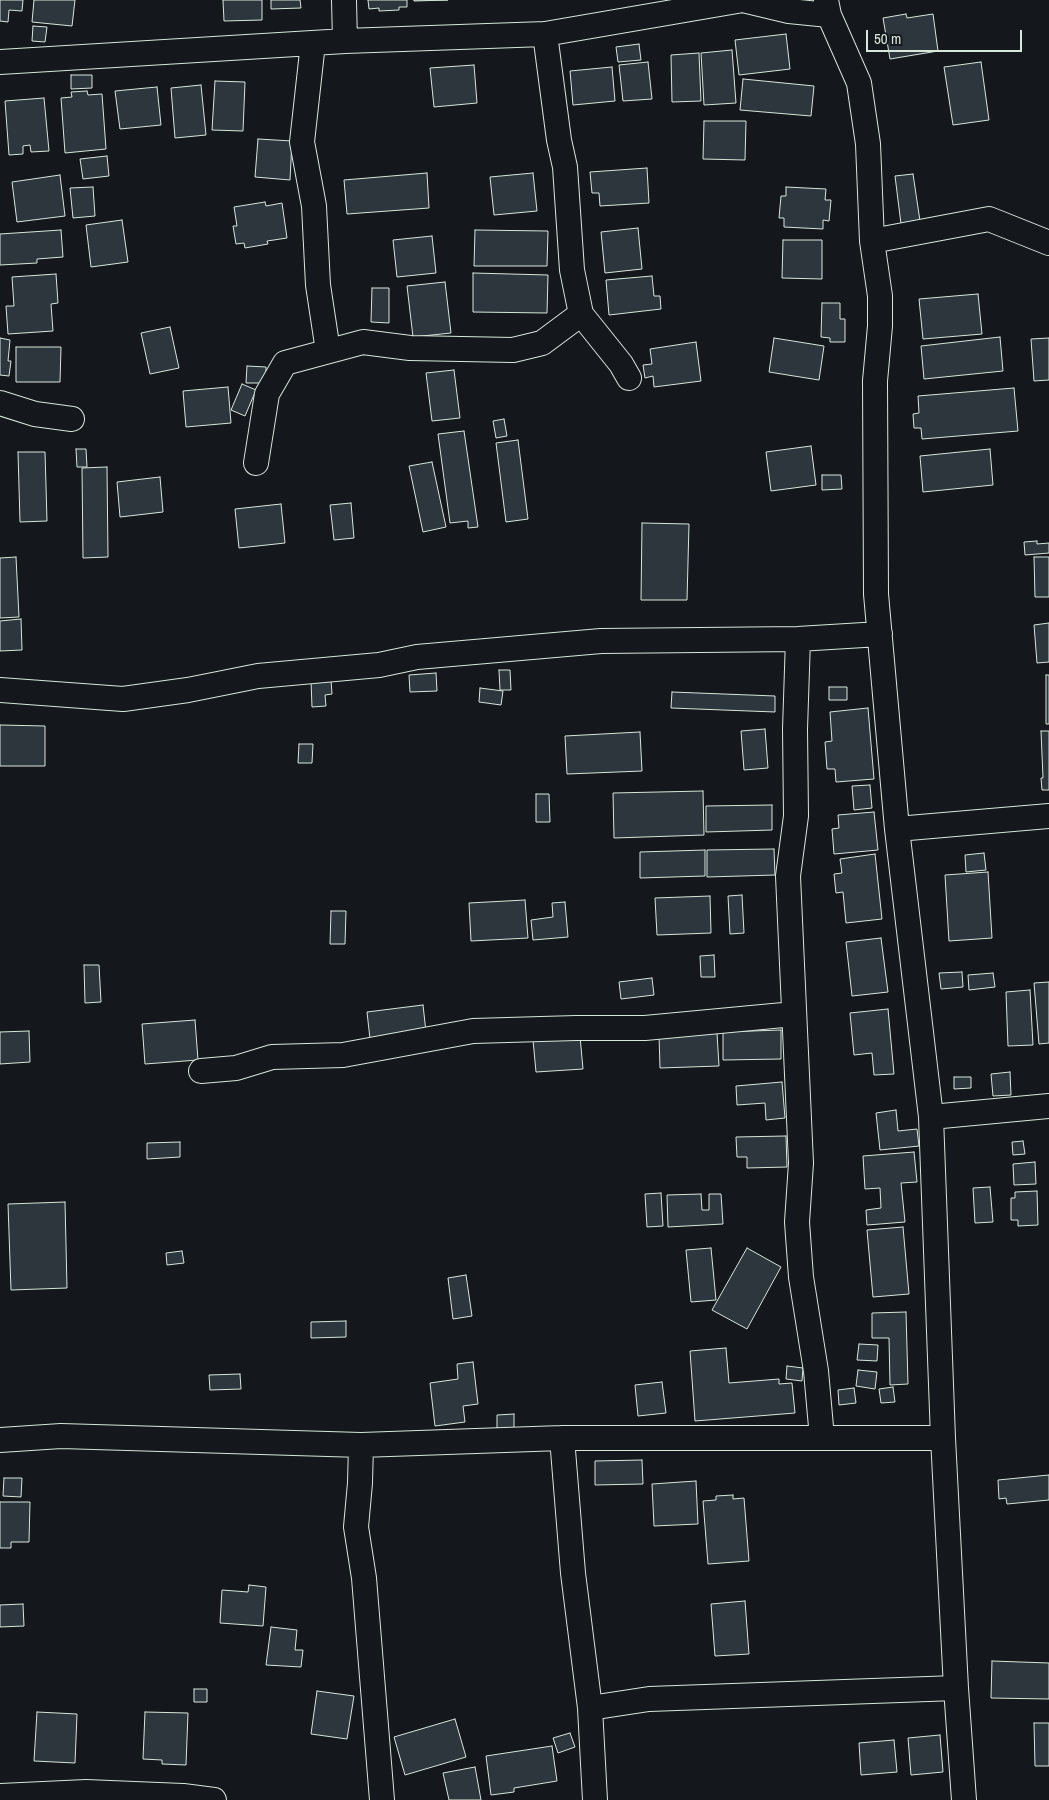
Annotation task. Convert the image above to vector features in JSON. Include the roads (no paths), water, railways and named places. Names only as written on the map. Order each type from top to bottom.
[{"type":"street","points":[[344,0],[345,41]]},
{"type":"street","points":[[0,62],[345,41],[545,34],[743,0],[789,11],[828,8],[859,83],[868,144],[872,240],[880,296],[875,401],[876,594],[897,829],[931,1116],[943,1438],[956,1688],[964,1800]]},
{"type":"street","points":[[545,34],[559,140],[565,167],[572,270],[581,314],[621,364],[629,378]]},
{"type":"street","points":[[313,43],[302,142],[314,206],[318,284],[328,351]]},
{"type":"street","points":[[872,240],[989,219],[1049,243]]},
{"type":"street","points":[[256,463],[267,394],[285,363],[363,342],[410,348],[513,350],[542,343],[581,314]]},
{"type":"street","points":[[0,403],[35,414],[72,419]]},
{"type":"street","points":[[0,690],[123,699],[188,690],[258,676],[379,665],[417,657],[601,641],[798,639],[880,634]]},
{"type":"street","points":[[798,639],[795,729],[796,816],[788,876],[801,1163],[797,1222],[799,1259],[816,1372],[822,1438]]},
{"type":"street","points":[[897,829],[1049,816]]},
{"type":"street","points":[[201,1071],[236,1068],[272,1058],[343,1055],[472,1031],[645,1028],[794,1014]]},
{"type":"street","points":[[931,1116],[1049,1106]]},
{"type":"street","points":[[0,1440],[61,1436],[361,1445],[562,1438],[943,1438]]},
{"type":"street","points":[[562,1438],[573,1573],[590,1708],[596,1800]]},
{"type":"street","points":[[361,1445],[356,1528],[364,1578],[382,1800]]},
{"type":"street","points":[[590,1708],[649,1699],[956,1688]]},
{"type":"street","points":[[0,1796],[86,1792],[183,1796],[214,1800]]}]
